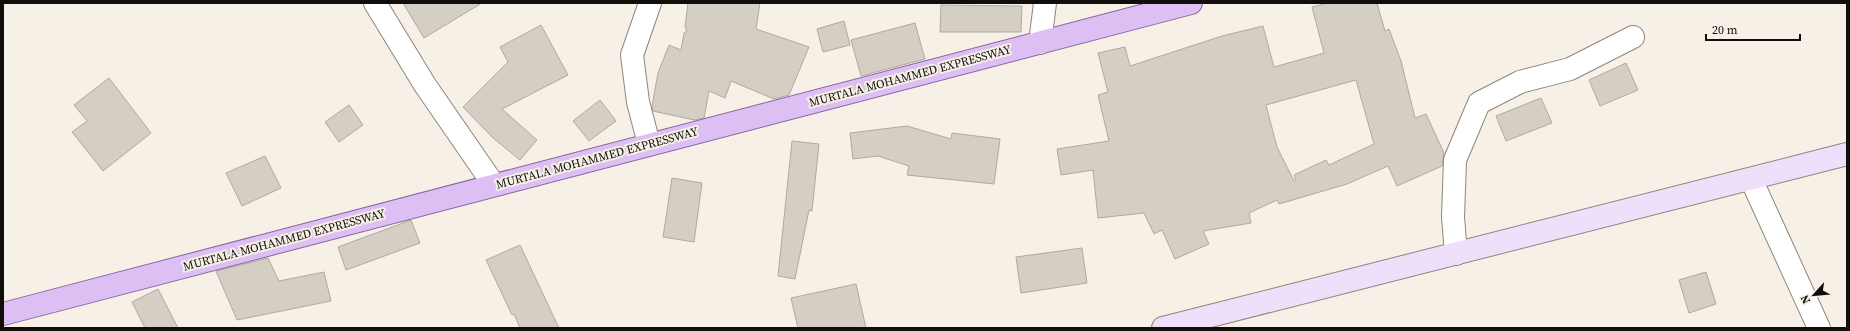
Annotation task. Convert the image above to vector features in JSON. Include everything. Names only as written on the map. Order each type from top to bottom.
[{"type":"main road","name":"MURTALA MOHAMMED EXPRESSWAY","points":[[3,314],[1191,3]]},
{"type":"main road","points":[[1163,328],[1847,154]]},
{"type":"street","points":[[375,3],[425,85],[494,185]]},
{"type":"street","points":[[649,144],[638,102],[632,55],[650,3]]},
{"type":"street","points":[[1040,43],[1045,3]]},
{"type":"street","points":[[1456,254],[1453,217],[1455,160],[1479,104],[1520,82],[1570,69],[1633,37]]},
{"type":"street","points":[[1751,179],[1819,328]]},
{"type":"building","points":[[403,3],[482,3],[424,38]]},
{"type":"building","points":[[688,3],[760,3],[756,29],[809,47],[789,95],[774,99],[731,81],[725,98],[709,91],[704,118],[694,120],[653,111],[652,106],[658,73],[669,45],[681,50],[684,33],[687,31],[685,27]]},
{"type":"building","points":[[1328,3],[1377,3],[1385,31],[1389,29],[1401,61],[1415,118],[1426,114],[1444,153],[1442,166],[1397,186],[1388,166],[1347,184],[1279,204],[1277,200],[1249,213],[1251,223],[1203,231],[1209,244],[1175,259],[1162,230],[1154,234],[1144,213],[1098,218],[1093,170],[1061,175],[1057,149],[1109,141],[1098,95],[1108,92],[1098,53],[1125,47],[1130,66],[1222,36],[1263,26],[1274,67],[1324,53],[1312,7]],"holes":[[[1356,80],[1374,144],[1329,165],[1326,160],[1294,175],[1296,180],[1294,181],[1277,147],[1266,105]]]},
{"type":"building","points":[[941,5],[1022,6],[1021,32],[940,32]]},
{"type":"building","points":[[844,21],[850,45],[823,52],[817,29]]},
{"type":"building","points":[[915,23],[925,59],[861,76],[851,40]]},
{"type":"building","points":[[541,25],[568,75],[502,109],[537,140],[520,160],[493,138],[463,107],[508,62],[500,47]]},
{"type":"building","points":[[1626,63],[1638,90],[1600,106],[1589,80]]},
{"type":"building","points":[[109,78],[151,133],[103,171],[72,132],[87,121],[74,105]]},
{"type":"building","points":[[1541,98],[1552,123],[1506,141],[1496,116]]},
{"type":"building","points":[[600,100],[616,121],[589,141],[573,121]]},
{"type":"building","points":[[349,105],[363,125],[339,142],[325,122]]},
{"type":"building","points":[[907,126],[951,139],[952,133],[1000,139],[994,184],[907,175],[909,166],[878,156],[853,159],[850,133]]},
{"type":"building","points":[[792,141],[819,144],[812,211],[809,210],[795,279],[778,276]]},
{"type":"building","points":[[265,156],[281,188],[242,206],[226,173]]},
{"type":"building","points":[[672,178],[702,183],[694,242],[663,237]]},
{"type":"building","points":[[411,220],[420,243],[346,270],[338,247]]},
{"type":"building","points":[[520,245],[559,328],[520,328],[514,314],[512,315],[486,260]]},
{"type":"building","points":[[1082,248],[1087,283],[1021,293],[1016,257]]},
{"type":"building","points":[[268,258],[279,281],[324,272],[331,301],[237,320],[216,271]]},
{"type":"building","points":[[1706,272],[1716,304],[1689,313],[1679,280]]},
{"type":"building","points":[[856,284],[866,328],[798,328],[791,298]]},
{"type":"building","points":[[158,289],[178,328],[145,328],[132,302]]}]
